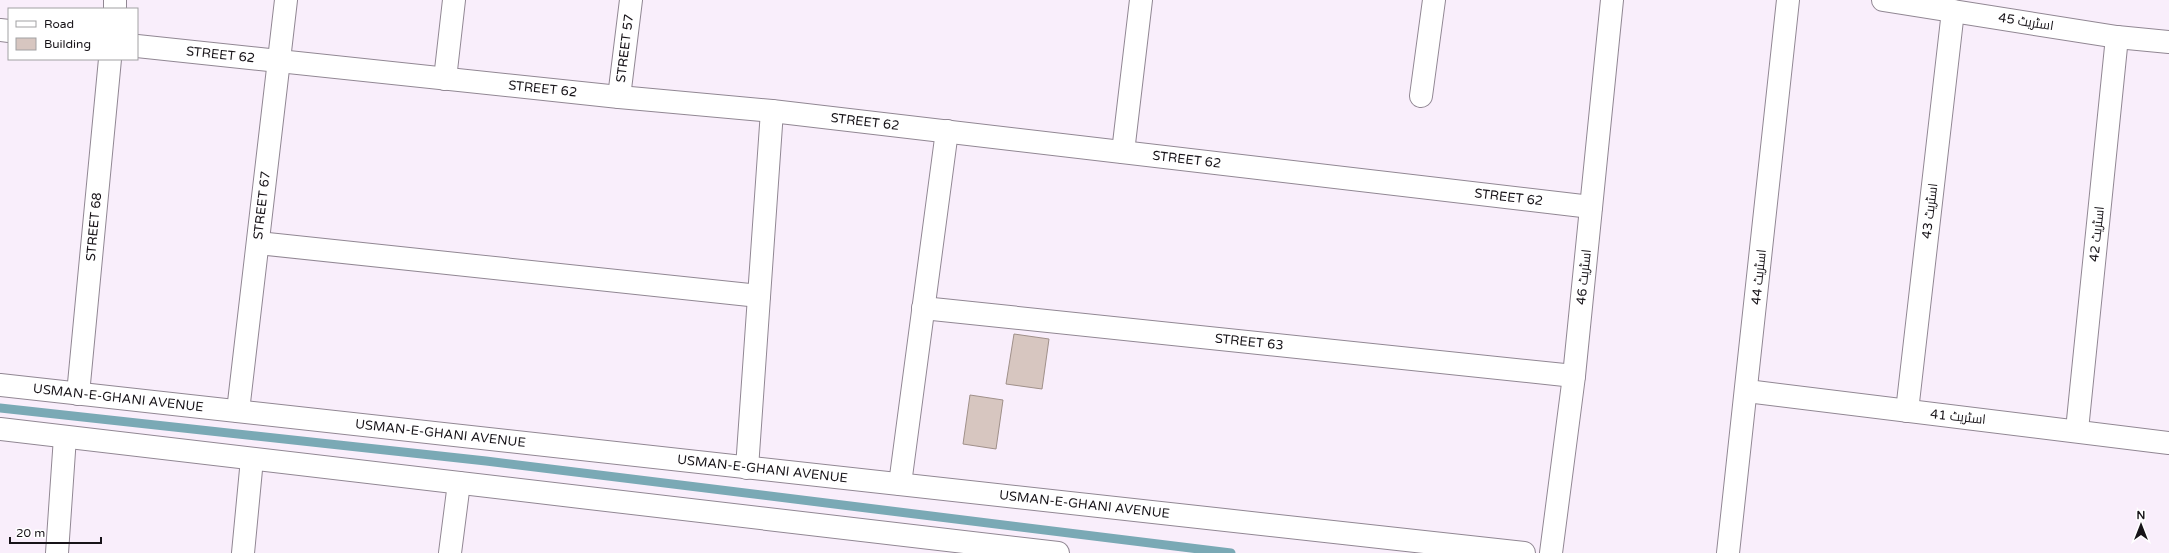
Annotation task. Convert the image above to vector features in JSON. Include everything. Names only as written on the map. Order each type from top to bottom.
[{"type":"street","name":"STREET 67","points":[[238,412],[286,0]]},
{"type":"street","points":[[445,79],[454,0]]},
{"type":"street","name":"STREET 57","points":[[619,97],[631,0]]},
{"type":"street","points":[[1123,152],[1141,0]]},
{"type":"street","points":[[1421,96],[1434,0]]},
{"type":"street","name":"اسٹریٹ 46","points":[[1551,553],[1574,376],[1612,0]]},
{"type":"street","name":"اسٹریٹ 44","points":[[1728,553],[1747,391],[1788,0]]},
{"type":"street","name":"اسٹریٹ 45","points":[[1883,0],[2117,37],[2169,42]]},
{"type":"street","name":"اسٹریٹ 43","points":[[1907,411],[1954,11]]},
{"type":"street","name":"اسٹریٹ 42","points":[[2077,430],[2117,37]]},
{"type":"street","name":"STREET 62","points":[[138,46],[619,97],[772,110],[1591,207]]},
{"type":"street","name":"STREET 68","points":[[78,394],[110,60]]},
{"type":"street","points":[[747,468],[772,110]]},
{"type":"street","points":[[900,484],[946,131]]},
{"type":"street","points":[[258,243],[759,296]]},
{"type":"street","name":"STREET 63","points":[[923,308],[1574,376]]},
{"type":"street","name":"USMAN-E-GHANI AVENUE","points":[[0,385],[1524,553]]},
{"type":"street","name":"اسٹریٹ 41","points":[[1747,391],[2077,430],[2169,443]]},
{"type":"street","points":[[0,429],[1058,553]]},
{"type":"street","points":[[57,553],[65,437]]},
{"type":"street","points":[[243,553],[252,459]]},
{"type":"street","points":[[450,553],[459,483]]},
{"type":"building","points":[[1014,334],[1049,339],[1042,389],[1006,384]]},
{"type":"building","points":[[970,395],[1003,400],[996,449],[963,444]]},
{"type":"waterway","points":[[0,408],[486,461],[1231,553]]}]
